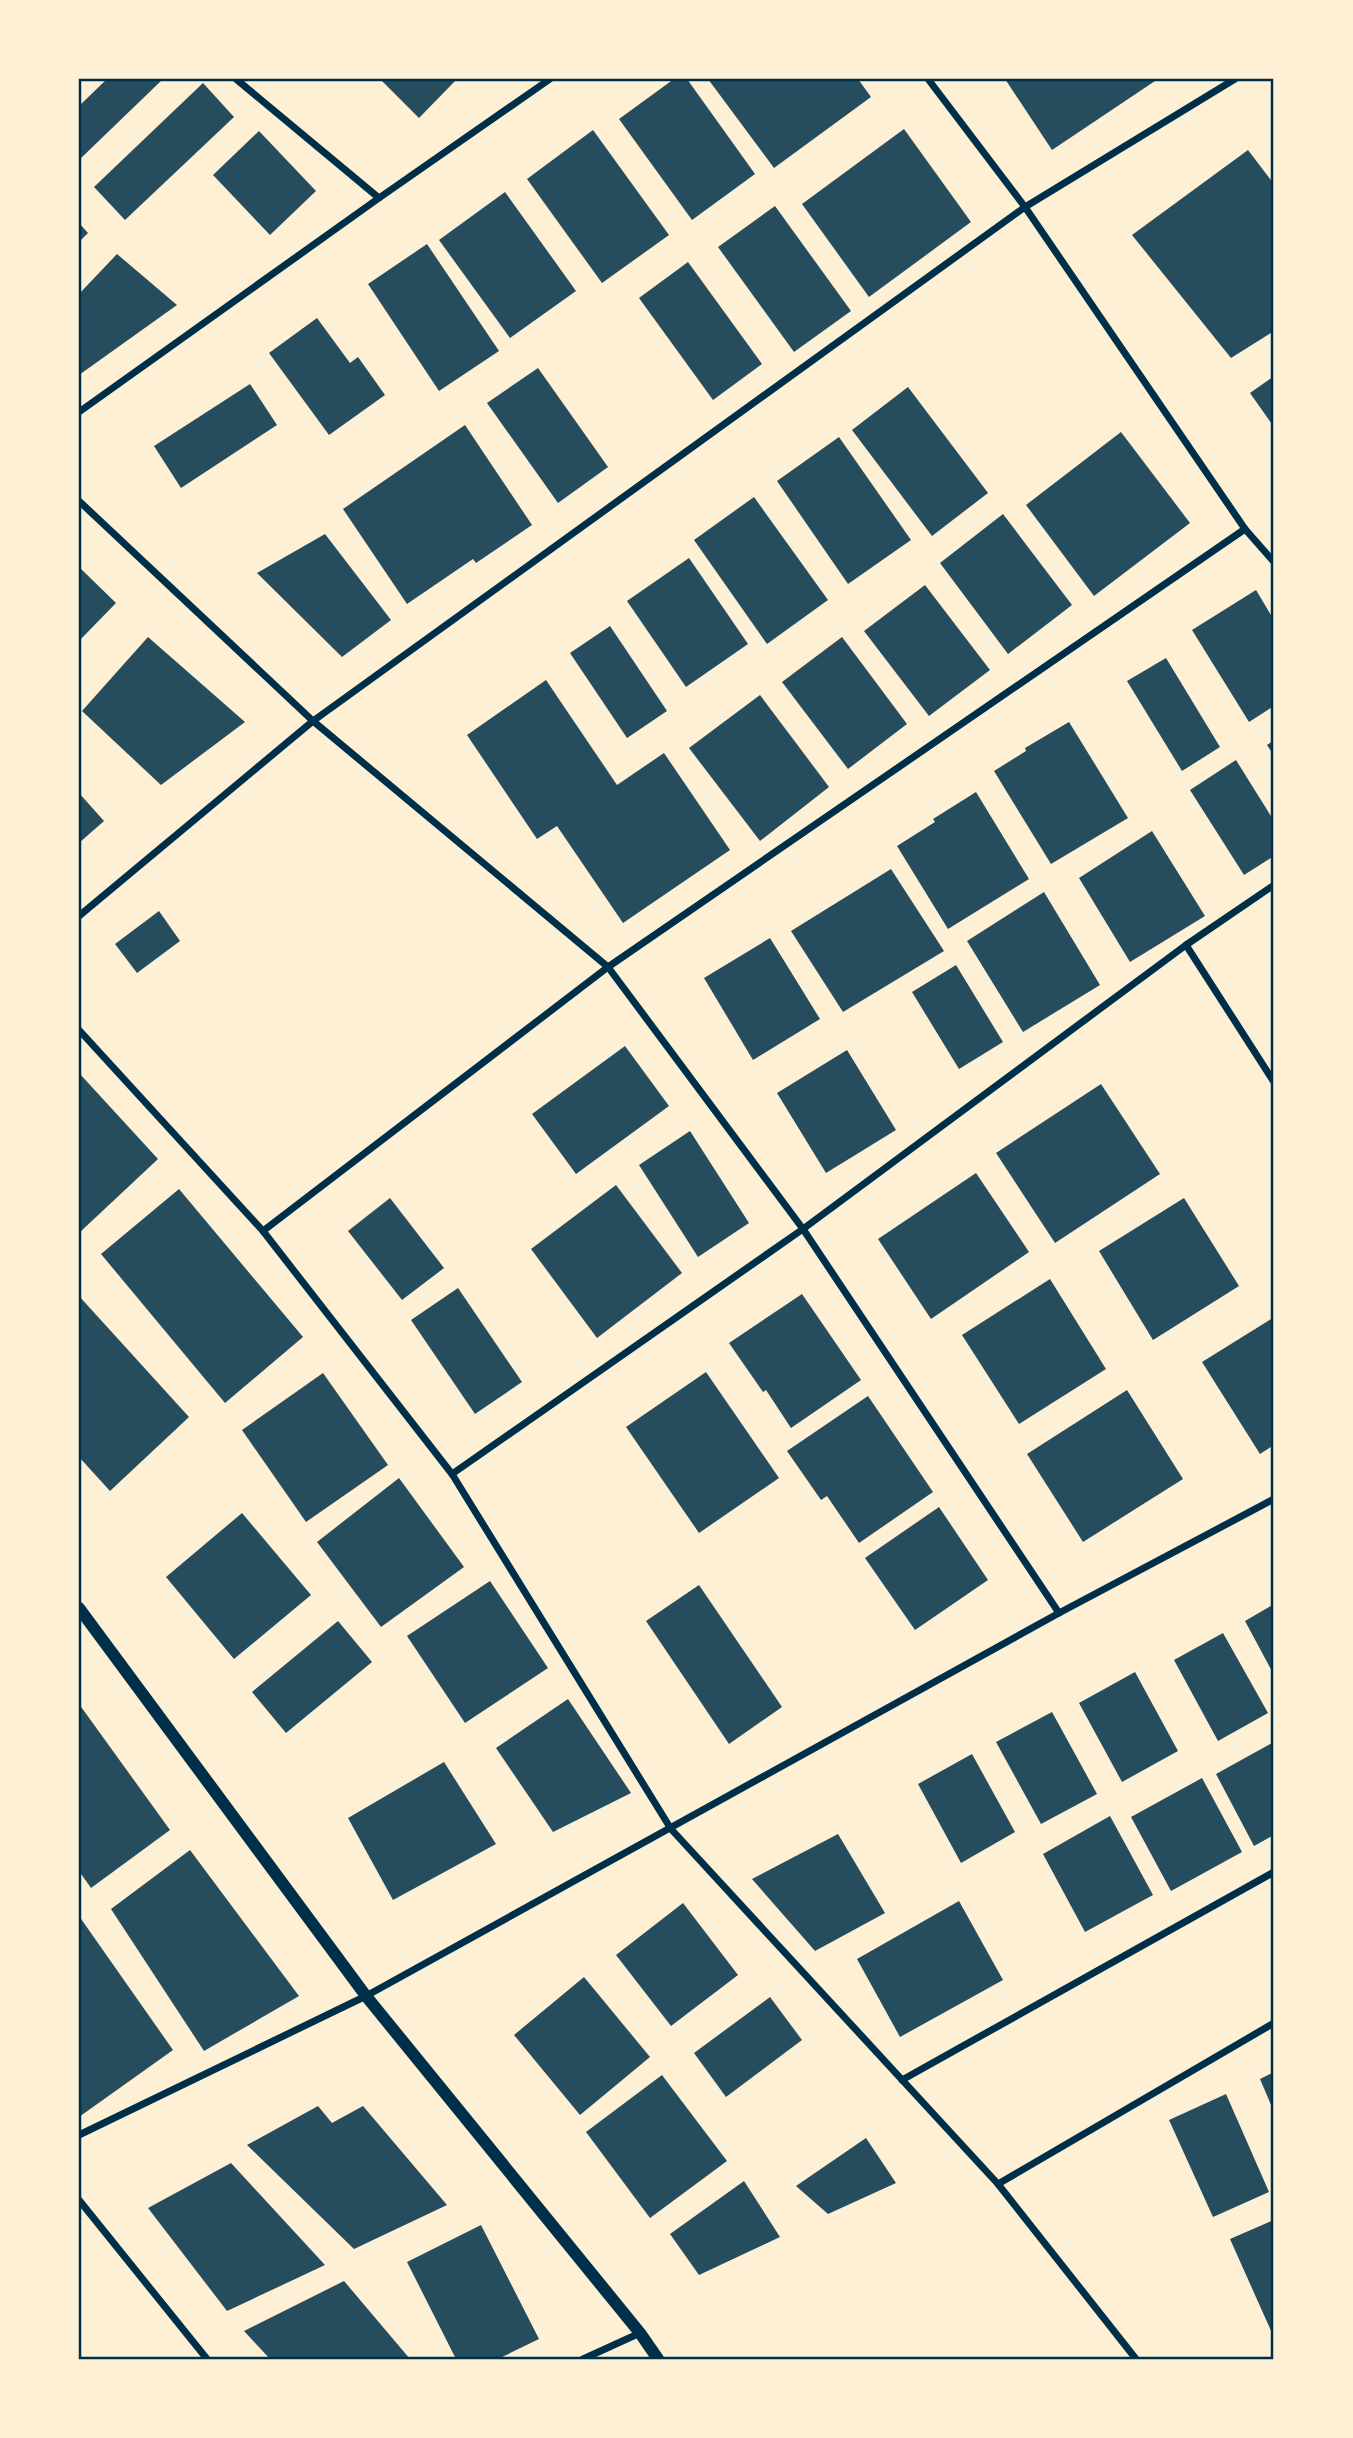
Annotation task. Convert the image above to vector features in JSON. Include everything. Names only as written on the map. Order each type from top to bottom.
[{"type":"street","points":[[236,79],[379,198]]},
{"type":"street","points":[[79,412],[550,79]]},
{"type":"street","points":[[928,79],[1025,207],[1245,529],[1274,562]]},
{"type":"street","points":[[79,916],[313,721],[1025,207],[1235,79]]},
{"type":"street","points":[[79,500],[313,721],[608,967],[803,1229],[1059,1613]]},
{"type":"street","points":[[263,1231],[608,967],[1245,529]]},
{"type":"street","points":[[452,1474],[803,1229],[1186,945],[1274,884]]},
{"type":"street","points":[[1186,945],[1274,1082]]},
{"type":"street","points":[[79,1030],[263,1231],[452,1474],[671,1829],[998,2184],[1136,2359]]},
{"type":"street","points":[[79,2135],[366,1996],[1059,1613],[1274,1499]]},
{"type":"street","points":[[79,1608],[366,1996],[640,2333],[658,2359]]},
{"type":"street","points":[[902,2080],[1274,1872]]},
{"type":"street","points":[[998,2184],[1274,2023]]},
{"type":"street","points":[[79,2200],[207,2359]]},
{"type":"street","points":[[583,2359],[640,2333]]},
{"type":"building","points":[[107,79],[163,79],[79,160],[79,106]]},
{"type":"building","points":[[380,79],[457,79],[419,118]]},
{"type":"building","points":[[674,79],[687,79],[755,174],[692,220],[619,119]]},
{"type":"building","points":[[708,79],[858,79],[871,97],[774,168]]},
{"type":"building","points":[[1005,79],[1158,79],[1052,150]]},
{"type":"building","points":[[203,83],[234,117],[125,220],[94,187]]},
{"type":"building","points":[[904,129],[971,222],[869,297],[802,204]]},
{"type":"building","points":[[593,130],[669,235],[602,283],[527,179]]},
{"type":"building","points":[[259,131],[316,191],[270,235],[213,175]]},
{"type":"building","points":[[1248,150],[1274,184],[1274,331],[1231,358],[1132,235]]},
{"type":"building","points":[[505,192],[576,291],[510,338],[439,240]]},
{"type":"building","points":[[775,206],[851,311],[794,352],[718,247]]},
{"type":"building","points":[[79,223],[88,233],[79,242]]},
{"type":"building","points":[[427,244],[499,351],[439,391],[368,284]]},
{"type":"building","points":[[117,254],[177,305],[79,375],[79,294]]},
{"type":"building","points":[[688,262],[762,364],[713,400],[639,298]]},
{"type":"building","points":[[317,318],[350,363],[358,357],[385,395],[329,435],[269,353]]},
{"type":"building","points":[[538,368],[608,467],[558,503],[487,403]]},
{"type":"building","points":[[1274,376],[1274,427],[1250,393]]},
{"type":"building","points":[[250,384],[277,425],[181,488],[154,446]]},
{"type":"building","points":[[908,387],[988,493],[932,536],[852,430]]},
{"type":"building","points":[[465,425],[532,525],[476,563],[473,559],[407,604],[343,509]]},
{"type":"building","points":[[1121,432],[1190,523],[1094,596],[1026,505]]},
{"type":"building","points":[[839,437],[911,540],[848,584],[777,481]]},
{"type":"building","points":[[754,497],[828,600],[767,644],[694,540]]},
{"type":"building","points":[[1003,514],[1072,605],[1008,654],[940,563]]},
{"type":"building","points":[[325,534],[391,620],[342,657],[257,573]]},
{"type":"building","points":[[689,558],[748,644],[686,687],[627,601]]},
{"type":"building","points":[[79,567],[116,603],[79,641]]},
{"type":"building","points":[[925,585],[990,670],[929,716],[864,631]]},
{"type":"building","points":[[1256,590],[1274,620],[1274,706],[1249,722],[1192,630]]},
{"type":"building","points":[[610,626],[667,711],[627,738],[570,653]]},
{"type":"building","points":[[148,637],[245,722],[161,785],[82,711]]},
{"type":"building","points":[[842,637],[907,724],[848,769],[782,682]]},
{"type":"building","points":[[1166,658],[1220,747],[1182,771],[1127,681]]},
{"type":"building","points":[[546,680],[617,785],[664,753],[730,850],[623,923],[557,826],[537,839],[467,735]]},
{"type":"building","points":[[760,695],[829,787],[760,841],[689,748]]},
{"type":"building","points":[[1069,722],[1128,818],[1051,864],[994,771],[1026,751],[1025,748]]},
{"type":"building","points":[[1274,740],[1274,756],[1267,745]]},
{"type":"building","points":[[1236,760],[1274,821],[1274,856],[1244,875],[1190,790]]},
{"type":"building","points":[[976,792],[1029,879],[948,929],[897,846]]},
{"type":"building","points":[[79,793],[104,821],[79,843]]},
{"type":"building","points":[[1152,831],[1205,916],[1130,962],[1079,878]]},
{"type":"building","points":[[891,869],[944,951],[843,1012],[791,931]]},
{"type":"building","points":[[1044,892],[1100,985],[1023,1032],[967,941]]},
{"type":"building","points":[[159,911],[180,941],[137,973],[115,944]]},
{"type":"building","points":[[770,938],[820,1019],[753,1060],[704,978]]},
{"type":"building","points":[[956,965],[1003,1042],[959,1069],[912,992]]},
{"type":"building","points":[[625,1046],[669,1106],[576,1174],[532,1114]]},
{"type":"building","points":[[847,1050],[896,1130],[826,1173],[777,1093]]},
{"type":"building","points":[[79,1073],[158,1159],[79,1233]]},
{"type":"building","points":[[1101,1084],[1160,1174],[1055,1243],[996,1153]]},
{"type":"building","points":[[690,1131],[749,1223],[698,1257],[639,1165]]},
{"type":"building","points":[[976,1173],[1029,1252],[931,1319],[878,1239]]},
{"type":"building","points":[[616,1185],[682,1273],[597,1338],[531,1249]]},
{"type":"building","points":[[179,1189],[303,1337],[225,1403],[101,1254]]},
{"type":"building","points":[[390,1198],[444,1268],[402,1300],[348,1231]]},
{"type":"building","points":[[1184,1198],[1239,1286],[1153,1340],[1099,1251]]},
{"type":"building","points":[[1050,1279],[1106,1369],[1019,1424],[962,1335]]},
{"type":"building","points":[[458,1288],[522,1382],[475,1414],[411,1320]]},
{"type":"building","points":[[802,1294],[861,1380],[791,1428],[766,1390],[763,1392],[729,1343]]},
{"type":"building","points":[[79,1296],[189,1417],[110,1491],[79,1457]]},
{"type":"building","points":[[1274,1313],[1274,1445],[1260,1454],[1202,1362],[1273,1318],[1271,1315]]},
{"type":"building","points":[[706,1372],[779,1478],[699,1533],[626,1427]]},
{"type":"building","points":[[323,1373],[388,1465],[306,1522],[242,1430]]},
{"type":"building","points":[[1127,1390],[1183,1479],[1083,1542],[1027,1454]]},
{"type":"building","points":[[868,1396],[933,1492],[859,1543],[827,1496],[821,1500],[787,1451]]},
{"type":"building","points":[[399,1478],[464,1567],[381,1627],[317,1542]]},
{"type":"building","points":[[939,1507],[988,1580],[915,1630],[865,1558]]},
{"type":"building","points":[[242,1513],[311,1595],[234,1659],[166,1577]]},
{"type":"building","points":[[490,1581],[548,1668],[465,1723],[407,1636]]},
{"type":"building","points":[[699,1585],[782,1707],[729,1744],[646,1621]]},
{"type":"building","points":[[1274,1604],[1274,1675],[1245,1621]]},
{"type":"building","points":[[338,1621],[372,1662],[286,1733],[252,1692]]},
{"type":"building","points":[[1223,1633],[1268,1713],[1218,1741],[1174,1660]]},
{"type":"building","points":[[1135,1672],[1178,1751],[1122,1782],[1079,1703]]},
{"type":"building","points":[[568,1699],[631,1793],[553,1832],[496,1748]]},
{"type":"building","points":[[79,1704],[170,1830],[91,1888],[79,1871]]},
{"type":"building","points":[[1052,1712],[1097,1794],[1041,1824],[996,1742]]},
{"type":"building","points":[[1274,1742],[1274,1835],[1254,1846],[1216,1774]]},
{"type":"building","points":[[972,1754],[1015,1832],[961,1863],[918,1784]]},
{"type":"building","points":[[444,1762],[496,1844],[393,1900],[348,1818]]},
{"type":"building","points":[[1202,1778],[1242,1852],[1171,1891],[1131,1817]]},
{"type":"building","points":[[1110,1816],[1153,1895],[1085,1932],[1043,1854]]},
{"type":"building","points":[[838,1834],[885,1913],[815,1951],[752,1879]]},
{"type":"building","points":[[190,1850],[299,1996],[204,2051],[111,1909]]},
{"type":"building","points":[[959,1901],[1003,1980],[900,2037],[857,1959]]},
{"type":"building","points":[[683,1903],[738,1975],[671,2026],[616,1955]]},
{"type":"building","points":[[79,1916],[173,2050],[79,2117]]},
{"type":"building","points":[[584,1977],[650,2057],[580,2115],[514,2035]]},
{"type":"building","points":[[770,1997],[802,2040],[726,2097],[694,2053]]},
{"type":"building","points":[[1274,2072],[1274,2112],[1260,2079]]},
{"type":"building","points":[[662,2075],[727,2161],[650,2218],[586,2132]]},
{"type":"building","points":[[1226,2094],[1269,2192],[1213,2217],[1169,2120]]},
{"type":"building","points":[[318,2106],[332,2123],[363,2106],[447,2205],[354,2249],[247,2145]]},
{"type":"building","points":[[866,2138],[896,2183],[828,2214],[796,2186]]},
{"type":"building","points":[[231,2163],[325,2265],[227,2311],[148,2208]]},
{"type":"building","points":[[744,2181],[780,2237],[699,2275],[670,2234]]},
{"type":"building","points":[[1274,2220],[1274,2332],[1272,2333],[1230,2239]]},
{"type":"building","points":[[481,2225],[539,2339],[498,2359],[456,2359],[407,2262]]},
{"type":"building","points":[[344,2281],[410,2359],[270,2359],[244,2331]]}]
